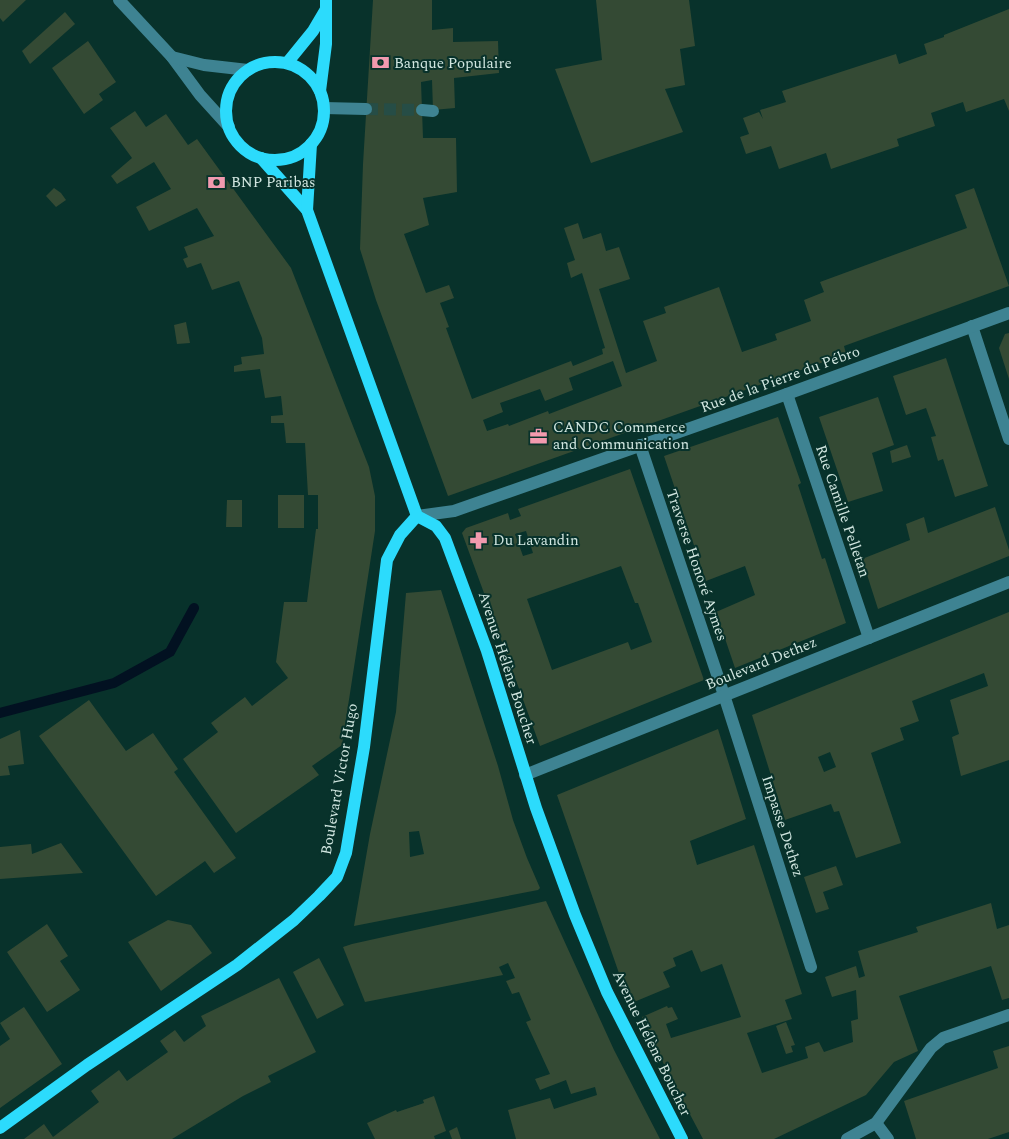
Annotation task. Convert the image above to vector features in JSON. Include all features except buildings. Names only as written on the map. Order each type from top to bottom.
[{"type":"main road","points":[[286,63],[312,31],[326,5]]},
{"type":"main road","points":[[320,91],[306,72],[286,63],[270,62],[256,65],[238,79],[229,95],[226,112],[229,127],[241,146],[261,158],[282,160],[298,154],[312,144],[322,125],[324,108],[320,91],[326,44],[326,5]]},
{"type":"main road","points":[[307,210],[312,144]]},
{"type":"main road","points":[[261,158],[307,210],[417,516]]},
{"type":"main road","name":"Avenue Hélène Boucher","points":[[417,516],[436,526],[445,538],[457,566],[487,651],[536,808],[575,915],[607,992],[682,1139]]},
{"type":"main road","name":"Boulevard Victor Hugo","points":[[0,1128],[87,1065],[237,965],[294,920],[336,877],[346,853],[364,747],[387,560],[400,535],[417,516]]},
{"type":"street","points":[[118,0],[172,57],[200,96],[229,127]]},
{"type":"street","points":[[172,57],[204,65],[248,70]]},
{"type":"street","points":[[324,108],[366,109]]},
{"type":"street","name":"Rue de la Pierre du Pébro","points":[[417,516],[454,511],[787,394],[1009,313]]},
{"type":"street","points":[[972,326],[1009,439]]},
{"type":"street","name":"Rue Camille Pelletan","points":[[787,394],[869,638]]},
{"type":"street","name":"Traverse Honoré Aymes","points":[[640,445],[724,695]]},
{"type":"street","name":"Boulevard Dethez","points":[[526,775],[1009,582]]},
{"type":"street","name":"Impasse Dethez","points":[[724,695],[811,967]]},
{"type":"street","points":[[847,1139],[876,1123],[931,1048],[943,1038],[1009,1015]]},
{"type":"street","points":[[876,1123],[888,1139]]},
{"type":"waterway","points":[[0,713],[114,683],[170,652],[194,608]]},
{"type":"tunnel","points":[[366,109],[422,110]]},
{"type":"place","name":"Banque Populaire","points":[[380,63]]},
{"type":"place","name":"BNP Paribas","points":[[217,182]]},
{"type":"place","name":"CANDC Commerce and Communication","points":[[539,436]]},
{"type":"place","name":"Du Lavandin","points":[[479,540]]}]
